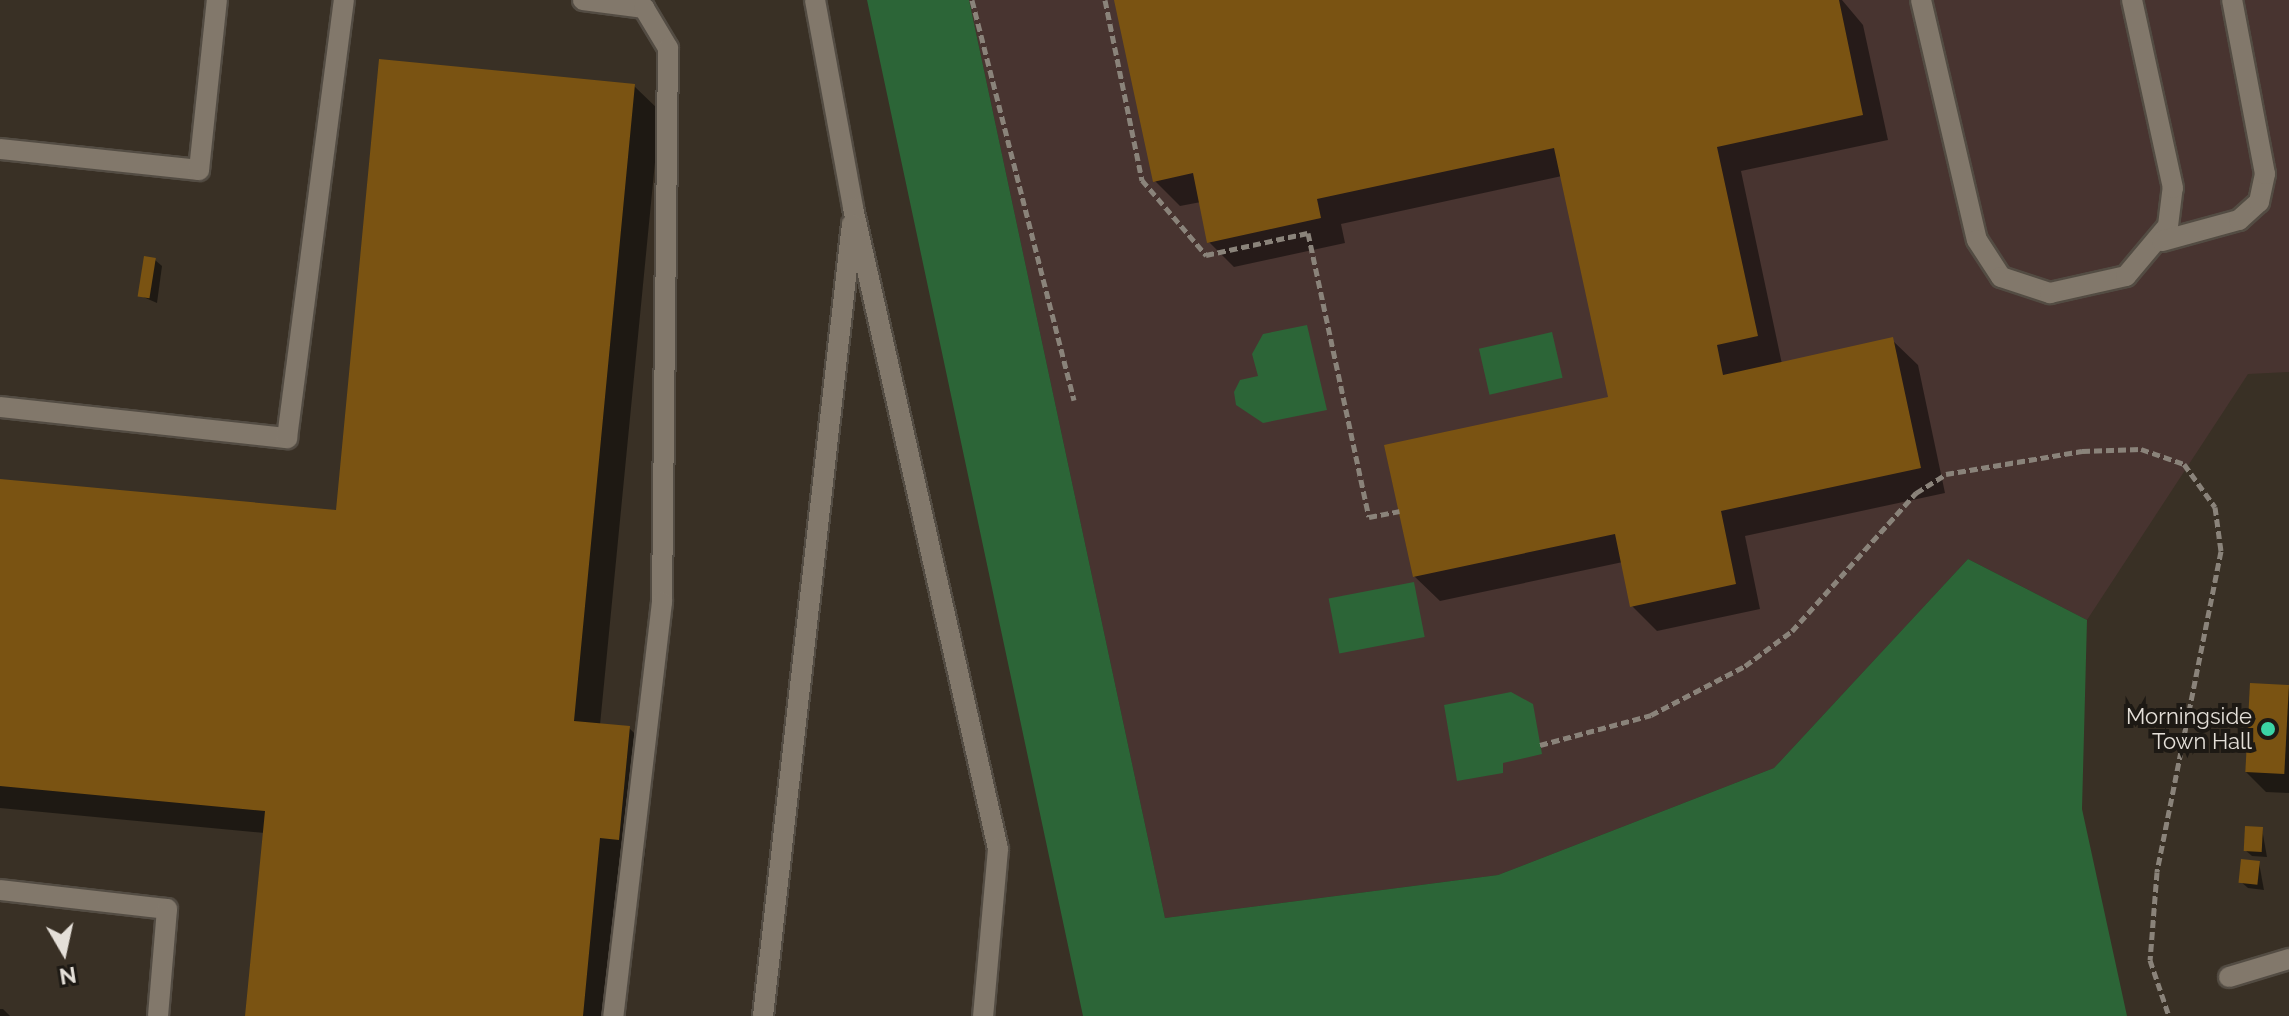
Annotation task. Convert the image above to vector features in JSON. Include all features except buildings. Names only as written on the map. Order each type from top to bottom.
[{"type":"street","points":[[0,149],[199,170],[217,0]]},
{"type":"street","points":[[0,407],[287,438],[344,0]]},
{"type":"street","points":[[583,0],[644,8],[668,48],[662,602],[613,1016]]},
{"type":"street","points":[[815,0],[853,208],[998,849],[983,1016]]},
{"type":"street","points":[[1921,0],[1977,240],[1990,267],[2016,286],[2050,293],[2126,276],[2162,241],[2239,220],[2259,202],[2265,174],[2232,0]]},
{"type":"street","points":[[2132,0],[2173,188],[2162,241]]},
{"type":"street","points":[[763,1016],[853,208]]},
{"type":"street","points":[[0,890],[167,909],[158,1016]]},
{"type":"street","points":[[2229,977],[2289,959]]},
{"type":"path","points":[[972,0],[1074,400]]},
{"type":"path","points":[[1105,0],[1142,180],[1206,255],[1308,233],[1369,517],[1399,511]]},
{"type":"path","points":[[1540,745],[1651,715],[1745,666],[1792,631],[1916,493],[1946,474],[2082,451],[2141,449],[2184,464],[2215,507],[2221,551],[2157,872],[2150,960],[2169,1016]]},
{"type":"shaded area","points":[[969,0],[2289,0],[2289,372],[2248,374],[2087,620],[1968,559],[1774,768],[1498,875],[1165,918]]},
{"type":"green space","points":[[867,0],[969,0],[1165,918],[1498,875],[1774,768],[1968,559],[2087,620],[2082,809],[2127,1016],[1083,1016]]},
{"type":"green space","points":[[1307,325],[1327,410],[1263,423],[1236,405],[1234,392],[1240,380],[1258,376],[1252,354],[1263,334]]},
{"type":"green space","points":[[1552,332],[1563,378],[1489,395],[1479,349]]},
{"type":"green space","points":[[1414,582],[1425,637],[1339,654],[1329,599]]},
{"type":"green space","points":[[1511,692],[1533,704],[1542,754],[1503,763],[1503,773],[1457,781],[1444,705]]},
{"type":"place","name":"Morningside Town Hall","points":[[2268,729]]}]
